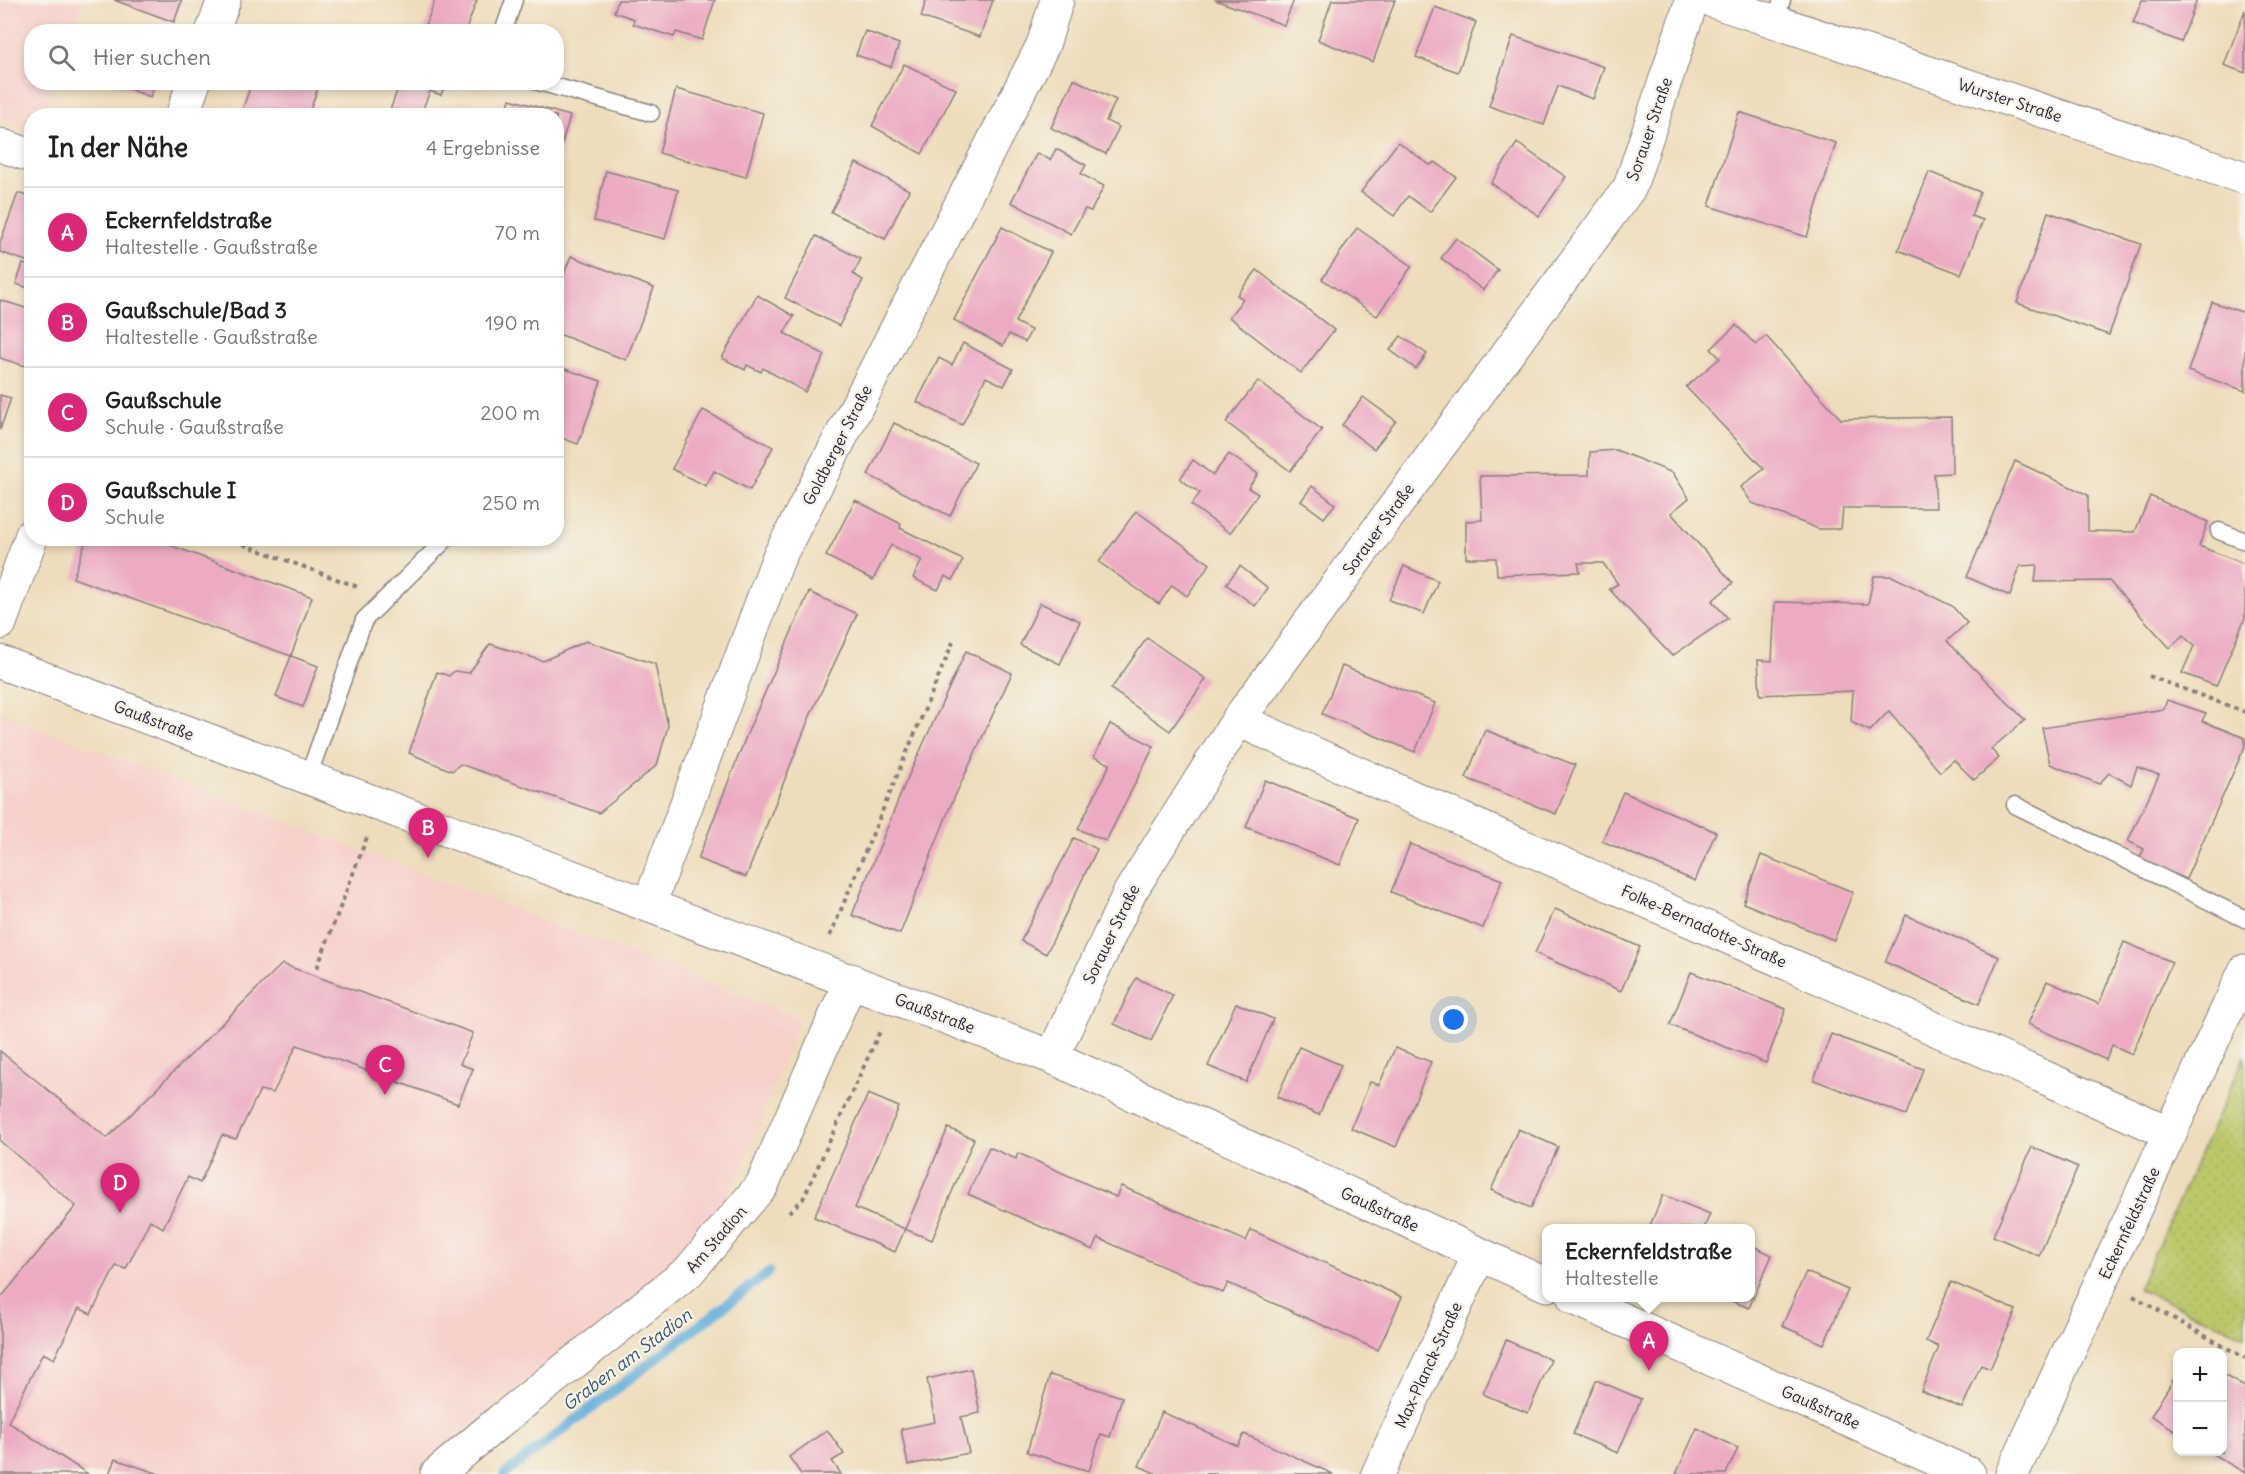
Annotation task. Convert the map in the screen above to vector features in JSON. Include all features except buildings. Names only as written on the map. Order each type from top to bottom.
[{"type":"street","points":[[215,24],[224,0]]},
{"type":"street","name":"Goldberger Straße","points":[[649,905],[778,559],[1043,45],[1057,0]]},
{"type":"street","name":"Sorauer Straße","points":[[1052,1057],[1130,891],[1238,720],[1630,187],[1692,0]]},
{"type":"street","name":"Wurster Straße","points":[[1710,0],[1778,11],[2245,178]]},
{"type":"street","points":[[185,108],[191,90]]},
{"type":"street","points":[[0,145],[24,153]]},
{"type":"street","points":[[0,623],[28,546]]},
{"type":"street","name":"Gaußstraße","points":[[0,662],[1052,1057],[1542,1283]]},
{"type":"street","name":"Folke-Bernadotte-Straße","points":[[1238,720],[2170,1133]]},
{"type":"street","name":"Eckernfeldstraße","points":[[2012,1474],[2245,970]]},
{"type":"street","name":"Am Stadion","points":[[437,1474],[501,1420],[689,1271],[762,1185],[851,980]]},
{"type":"street","name":"Max-Planck-Straße","points":[[1378,1474],[1479,1255]]},
{"type":"street","name":"Gaußstraße","points":[[1583,1302],[1969,1474]]},
{"type":"lane","points":[[506,24],[514,0]]},
{"type":"lane","points":[[564,89],[651,113]]},
{"type":"lane","points":[[2219,531],[2245,541]]},
{"type":"lane","points":[[308,777],[364,620],[439,546]]},
{"type":"lane","points":[[2015,805],[2245,919]]},
{"type":"path","points":[[247,546],[387,598]]},
{"type":"path","points":[[817,968],[954,642]]},
{"type":"path","points":[[2149,676],[2245,712]]},
{"type":"path","points":[[317,968],[379,804]]},
{"type":"path","points":[[2103,1280],[2245,1358]]},
{"type":"shaded area","points":[[0,0],[84,0],[75,24],[24,24],[24,90],[53,90],[46,108],[24,108],[24,129],[0,119]]},
{"type":"shaded area","points":[[0,713],[800,1018],[741,1172],[685,1263],[493,1406],[416,1474],[0,1474]]},
{"type":"green space","points":[[2245,1056],[2245,1336],[2138,1289]]},
{"type":"waterway","name":"Graben am Stadion","points":[[505,1474],[769,1272]]},
{"type":"place","name":"Gaußschule/Bad 3","points":[[428,858]]},
{"type":"place","name":"Gaußschule","points":[[385,1095]]},
{"type":"place","name":"Gaußschule I","points":[[120,1213]]},
{"type":"place","name":"Eckernfeldstraße","points":[[1649,1371]]}]
